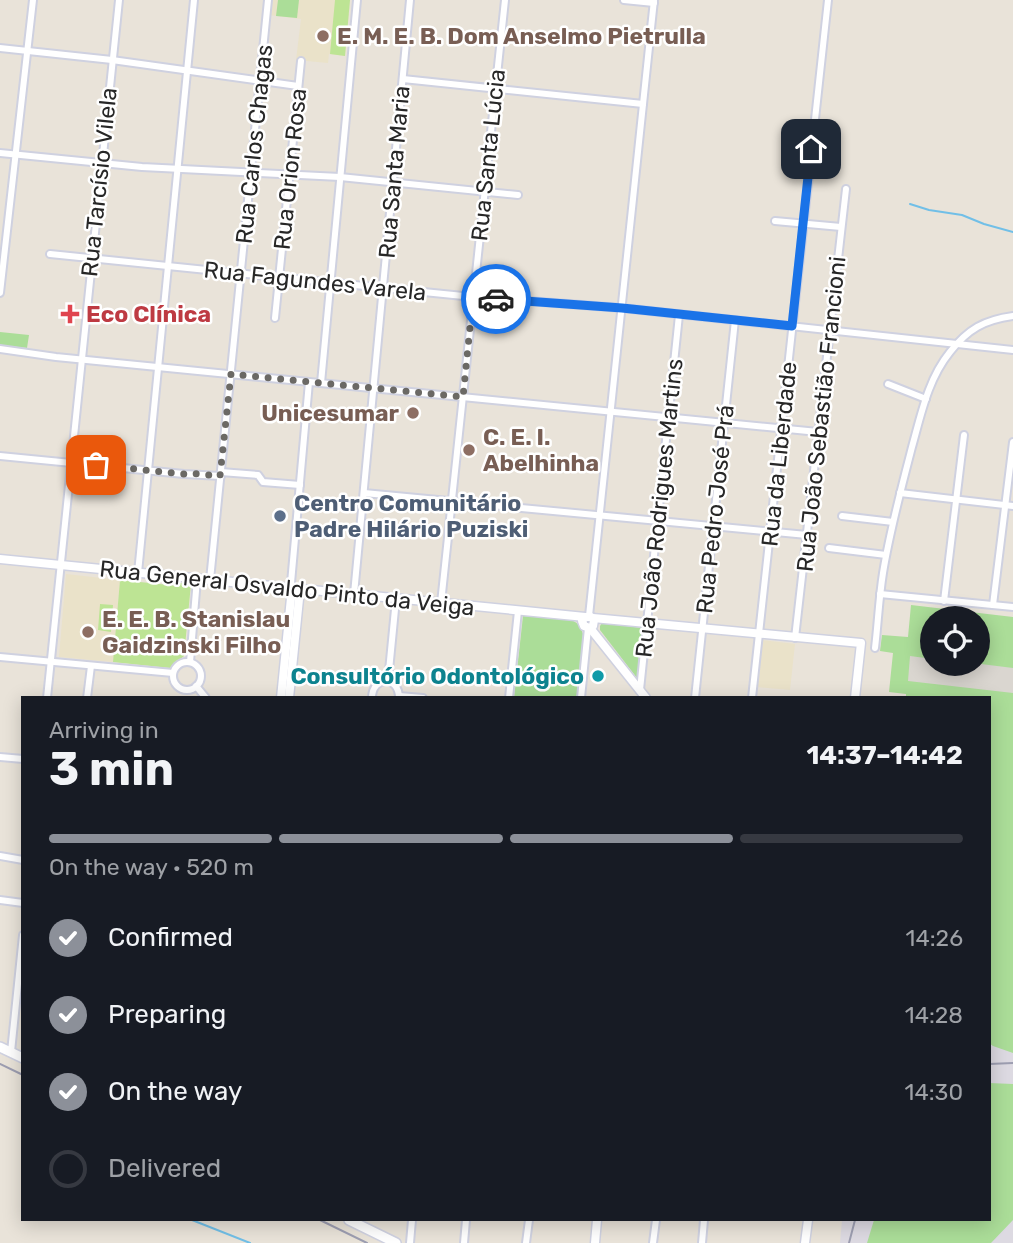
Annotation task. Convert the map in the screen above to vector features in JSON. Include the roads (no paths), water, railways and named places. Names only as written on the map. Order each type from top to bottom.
[{"type":"main road","points":[[0,1047],[21,1057]]},
{"type":"main road","points":[[351,1221],[396,1243]]},
{"type":"street","points":[[0,293],[2,250],[33,0]]},
{"type":"street","name":"Rua Tarcísio Vilela","points":[[47,696],[119,0]]},
{"type":"street","points":[[138,573],[194,0]]},
{"type":"street","name":"Rua Carlos Chagas","points":[[210,580],[268,0]]},
{"type":"street","points":[[321,383],[357,0]]},
{"type":"street","name":"Rua Santa Maria","points":[[354,594],[410,0]]},
{"type":"street","name":"Rua Santa Lúcia","points":[[441,603],[505,0]]},
{"type":"street","points":[[581,696],[654,2],[624,0]]},
{"type":"street","name":"Rua da Liberdade","points":[[752,696],[828,0]]},
{"type":"street","points":[[0,48],[111,60],[298,86]]},
{"type":"street","name":"Rua Orion Rosa","points":[[275,318],[301,61]]},
{"type":"street","points":[[402,79],[643,104]]},
{"type":"street","points":[[0,153],[101,164],[340,177],[518,195]]},
{"type":"street","name":"Rua João Sebastião Francioni","points":[[795,638],[846,189]]},
{"type":"street","points":[[775,221],[841,227]]},
{"type":"street","name":"Rua Fagundes Varela","points":[[50,254],[473,297],[622,308],[1013,349]]},
{"type":"street","name":"Rua João Rodrigues Martins","points":[[644,696],[640,690],[679,315]]},
{"type":"street","points":[[856,696],[870,644],[900,493],[926,399],[937,372],[949,353],[973,329],[990,320],[1013,316]]},
{"type":"street","name":"Rua Pedro José Prá","points":[[695,696],[735,320]]},
{"type":"street","points":[[0,349],[818,432]]},
{"type":"street","points":[[289,696],[296,589],[291,583],[309,382]]},
{"type":"street","points":[[888,384],[926,399]]},
{"type":"street","points":[[944,601],[964,435]]},
{"type":"street","points":[[993,605],[1009,506],[1013,442]]},
{"type":"street","points":[[0,456],[148,470],[258,475],[263,482],[300,485]]},
{"type":"street","points":[[364,493],[807,535]]},
{"type":"street","points":[[900,493],[1009,506]]},
{"type":"street","points":[[842,516],[893,523]]},
{"type":"street","points":[[829,548],[886,555]]},
{"type":"street","name":"Rua General Osvaldo Pinto da Veiga","points":[[0,559],[573,616],[588,622],[647,623],[870,644]]},
{"type":"street","points":[[190,662],[197,579]]},
{"type":"street","points":[[281,696],[296,589]]},
{"type":"street","points":[[880,594],[1013,607]]},
{"type":"street","points":[[388,681],[396,598]]},
{"type":"street","points":[[509,696],[518,611]]},
{"type":"street","points":[[588,622],[640,690]]},
{"type":"street","points":[[0,657],[173,673]]},
{"type":"street","points":[[190,662],[200,670],[200,679],[196,686],[188,690],[180,688],[174,681],[173,673],[177,665],[190,662]]},
{"type":"street","points":[[87,696],[91,666]]},
{"type":"street","points":[[372,696],[376,685],[388,681],[396,687],[399,696]]},
{"type":"street","points":[[196,686],[204,696]]},
{"type":"street","points":[[0,757],[21,759]]},
{"type":"street","points":[[0,856],[21,860]]},
{"type":"street","points":[[0,900],[21,902]]},
{"type":"street","points":[[11,1052],[19,1008],[21,971]]},
{"type":"street","points":[[410,1243],[412,1221]]},
{"type":"street","points":[[464,1243],[466,1221]]},
{"type":"street","points":[[526,1243],[529,1221]]},
{"type":"street","points":[[595,1243],[597,1221]]},
{"type":"street","points":[[653,1243],[656,1221]]},
{"type":"street","points":[[702,1243],[704,1221]]},
{"type":"street","points":[[805,1243],[808,1221]]},
{"type":"waterway","points":[[910,204],[962,215],[1013,232]]},
{"type":"waterway","points":[[195,1221],[250,1243]]},
{"type":"railway","points":[[991,1064],[1013,1063]]},
{"type":"railway","points":[[0,1064],[21,1074]]},
{"type":"railway","points":[[322,1221],[367,1243]]},
{"type":"railway","points":[[849,1243],[855,1221]]},
{"type":"place","name":"E. M. E. B. Dom Anselmo Pietrulla","points":[[323,36]]},
{"type":"place","name":"Eco Clínica","points":[[70,314]]},
{"type":"place","name":"Unicesumar","points":[[413,413]]},
{"type":"place","name":"C. E. I. Abelhinha","points":[[469,450]]},
{"type":"place","name":"Centro Comunitário Padre Hilário Puziski","points":[[280,516]]},
{"type":"place","name":"E. E. B. Stanislau Gaidzinski Filho","points":[[88,632]]},
{"type":"place","name":"Consultório Odontológico","points":[[598,676]]}]
